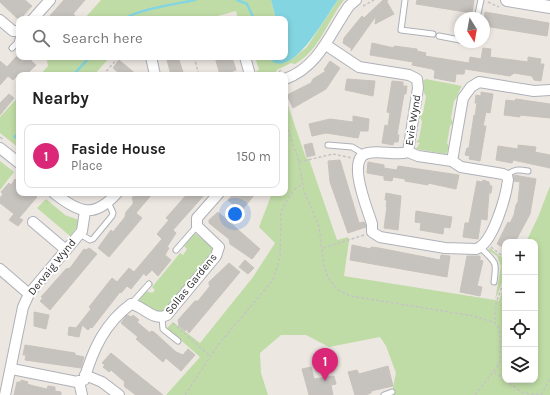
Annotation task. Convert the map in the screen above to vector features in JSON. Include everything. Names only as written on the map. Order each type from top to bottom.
[{"type":"street","points":[[36,16],[50,0]]},
{"type":"street","points":[[288,73],[300,71],[316,58],[326,45],[349,6],[356,0]]},
{"type":"street","points":[[507,0],[550,7]]},
{"type":"street","points":[[0,20],[13,31],[16,31]]},
{"type":"street","name":"Evie Wynd","points":[[326,45],[359,67],[409,74],[417,80],[418,88],[408,152],[418,156],[452,162],[461,167],[506,176]]},
{"type":"street","points":[[152,60],[154,72]]},
{"type":"street","points":[[246,60],[249,72]]},
{"type":"street","points":[[452,162],[463,98],[465,93],[475,84],[484,83],[534,91],[550,90]]},
{"type":"street","points":[[0,148],[16,161]]},
{"type":"street","points":[[408,152],[400,154],[369,152],[362,157],[356,170],[372,224],[372,232],[380,237],[445,248],[470,249],[483,245],[502,210],[508,180],[506,176]]},
{"type":"street","points":[[58,196],[74,208],[85,211],[99,209],[114,196]]},
{"type":"street","points":[[197,226],[197,218],[217,196]]},
{"type":"street","name":"Dervaig Wynd","points":[[5,395],[7,374],[23,307],[29,294],[80,234],[84,226],[85,211]]},
{"type":"street","points":[[33,222],[66,250]]},
{"type":"street","name":"Sollas Gardens","points":[[131,304],[137,305],[156,317],[163,317],[216,256],[219,247],[197,226]]},
{"type":"street","points":[[1,271],[29,294]]},
{"type":"street","points":[[82,395],[82,378],[96,343],[121,311],[131,304]]},
{"type":"street","points":[[7,374],[77,382],[82,378],[102,382],[119,395]]},
{"type":"lane","points":[[404,0],[401,30],[433,34]]},
{"type":"lane","points":[[478,12],[480,0]]},
{"type":"lane","points":[[440,36],[454,39]]},
{"type":"lane","points":[[12,48],[16,43]]},
{"type":"lane","points":[[328,145],[352,147],[362,157]]},
{"type":"lane","points":[[506,176],[512,170],[518,169],[528,171]]},
{"type":"lane","points":[[80,234],[90,240],[93,239],[112,216],[113,213],[108,202]]},
{"type":"lane","points":[[176,250],[197,226]]},
{"type":"lane","points":[[483,245],[496,265],[494,282]]},
{"type":"lane","points":[[131,304],[149,284]]},
{"type":"lane","points":[[163,317],[163,329],[178,341]]},
{"type":"lane","points":[[384,395],[392,392]]},
{"type":"path","points":[[106,72],[116,60]]},
{"type":"path","points":[[195,60],[198,72]]},
{"type":"path","points":[[288,129],[299,162],[302,185],[320,226],[324,268],[329,279],[337,289],[350,296],[474,316],[495,323],[499,328],[500,361],[494,372],[475,395]]},
{"type":"path","points":[[299,162],[333,154],[362,157]]},
{"type":"path","points":[[185,395],[210,356],[273,280],[280,258],[281,212],[289,196],[297,187],[302,185]]},
{"type":"path","points":[[323,248],[372,232]]},
{"type":"path","points":[[483,245],[502,256]]},
{"type":"path","points":[[495,323],[496,303],[502,286]]},
{"type":"path","points":[[163,317],[210,356]]},
{"type":"path","points":[[494,372],[502,378]]},
{"type":"path","points":[[509,383],[523,393],[541,395],[550,379]]},
{"type":"green space","points":[[101,0],[271,0],[275,16],[237,16],[236,11],[218,16],[87,16]]},
{"type":"green space","points":[[338,0],[344,0],[317,43],[304,58],[295,64],[291,63],[276,72],[256,71],[259,70],[256,60],[291,60],[307,47]]},
{"type":"green space","points":[[47,60],[107,60],[97,72],[43,72],[48,66]]},
{"type":"green space","points":[[426,79],[462,86],[454,101],[451,118],[453,123],[450,126],[447,143],[449,147],[446,154],[416,149],[420,143],[416,142],[419,139],[422,122],[420,116],[423,113],[426,96],[424,93],[423,81]]},
{"type":"green space","points":[[16,99],[16,146],[0,133],[0,117]]},
{"type":"green space","points":[[288,106],[306,158],[309,159],[337,240],[348,237],[349,241],[344,276],[499,301],[502,291],[502,383],[538,383],[538,239],[527,239],[550,186],[550,395],[384,395],[392,392],[396,373],[386,346],[380,337],[329,347],[306,335],[281,335],[260,353],[261,373],[268,395],[166,395],[200,357],[167,328],[173,322],[200,343],[253,277],[275,243],[259,227],[271,196],[288,196]]},
{"type":"green space","points":[[0,161],[14,172],[0,190]]},
{"type":"green space","points":[[46,199],[65,215],[79,220],[77,227],[70,236],[37,208]]},
{"type":"green space","points":[[194,234],[212,247],[213,256],[167,312],[156,313],[138,299],[146,291],[152,293],[155,290],[152,287],[180,253],[183,255],[187,249],[184,246]]},
{"type":"green space","points":[[490,248],[502,258],[502,282],[495,300],[501,266],[497,256],[488,250]]},
{"type":"water","points":[[271,0],[338,0],[308,44],[287,62],[277,63],[272,60],[288,60],[288,16],[275,16]]},
{"type":"building","points":[[0,0],[25,0],[32,6],[23,16],[16,17],[0,2]]},
{"type":"building","points":[[64,0],[85,0],[73,14],[75,16],[50,16]]},
{"type":"building","points":[[383,0],[388,0],[386,3],[387,2],[394,14],[375,24],[376,16],[351,51],[352,49],[343,43],[344,38],[362,16],[364,18]]},
{"type":"building","points":[[417,0],[474,0],[472,12],[416,4]]},
{"type":"building","points":[[490,13],[549,23],[547,36],[490,27]]},
{"type":"building","points":[[372,43],[394,48],[394,46],[417,49],[417,51],[426,53],[425,56],[469,63],[470,57],[481,59],[483,48],[491,49],[490,57],[528,62],[528,57],[541,59],[540,64],[544,64],[541,81],[534,80],[532,76],[514,73],[510,76],[465,69],[464,74],[456,74],[455,82],[434,78],[435,71],[412,65],[413,62],[370,55]]},
{"type":"building","points":[[16,57],[16,60],[32,60],[31,61],[36,65],[29,72],[16,72],[16,77],[13,80],[8,76],[0,85],[0,61],[7,67]]},
{"type":"building","points":[[119,60],[133,72],[118,72],[113,68]]},
{"type":"building","points":[[167,60],[179,60],[183,72],[170,72]]},
{"type":"building","points":[[216,60],[233,60],[236,70],[231,72],[219,72]]},
{"type":"building","points":[[330,61],[340,68],[326,89],[293,108],[288,94],[311,83],[313,79],[326,71],[324,70]]},
{"type":"building","points":[[347,79],[375,81],[373,96],[345,90]]},
{"type":"building","points":[[392,81],[403,82],[403,86],[407,86],[406,94],[404,94],[397,135],[399,135],[398,142],[394,142],[393,145],[382,143],[385,125],[388,126],[390,113],[387,112]]},
{"type":"building","points":[[481,92],[493,94],[490,113],[486,112],[483,126],[486,126],[480,161],[469,159],[470,156],[465,155],[467,148],[469,148],[474,115],[475,116],[477,103],[475,103],[476,95],[481,96]]},
{"type":"building","points":[[9,94],[14,98],[0,115],[0,103]]},
{"type":"building","points":[[516,99],[550,104],[550,118],[504,115],[506,100],[514,101]]},
{"type":"building","points":[[353,116],[369,119],[368,131],[360,131],[358,138],[326,133],[312,136],[309,124],[330,119],[353,122]]},
{"type":"building","points":[[312,143],[315,155],[307,157],[304,145]]},
{"type":"building","points":[[518,145],[536,147],[535,152],[550,155],[550,168],[513,160],[512,163],[496,160],[498,146],[518,149]]},
{"type":"building","points":[[340,160],[359,223],[364,222],[366,225],[366,227],[348,233],[330,182],[328,161]]},
{"type":"building","points":[[368,162],[384,165],[384,168],[397,170],[398,166],[459,175],[456,189],[428,183],[428,185],[405,181],[405,179],[393,177],[392,181],[384,180],[384,176],[367,173]]},
{"type":"building","points":[[514,175],[536,179],[530,214],[517,239],[502,239],[502,246],[497,244],[508,222],[510,223],[514,215],[518,202],[520,182],[514,181]]},
{"type":"building","points":[[15,179],[16,180],[16,196],[37,197],[19,218],[23,220],[18,226],[9,220],[14,214],[0,203],[0,198],[3,194],[1,192],[9,183],[11,185]]},
{"type":"building","points":[[483,180],[489,182],[490,186],[492,186],[491,193],[489,193],[487,220],[481,219],[478,239],[463,237],[465,223],[469,223],[477,181],[482,182]]},
{"type":"building","points":[[386,193],[401,196],[398,230],[384,228],[387,207],[387,200],[385,200]]},
{"type":"building","points":[[134,196],[150,196],[136,213],[142,218],[109,257],[98,248],[111,230],[113,232],[125,217],[126,212],[133,204],[132,198]]},
{"type":"building","points":[[185,196],[203,196],[173,230],[176,233],[167,247],[169,248],[165,255],[171,260],[158,276],[152,270],[146,276],[144,273],[131,289],[127,286],[121,293],[120,292],[92,328],[91,327],[88,330],[82,325],[79,337],[68,335],[69,327],[76,328],[91,309],[89,307],[112,278],[117,282],[129,268],[134,272],[162,239],[157,234],[169,220],[166,218]]},
{"type":"building","points":[[231,196],[254,196],[241,211],[228,200]]},
{"type":"building","points":[[416,211],[452,217],[450,228],[444,227],[443,234],[420,230],[421,223],[415,222]]},
{"type":"building","points":[[218,212],[260,249],[252,259],[230,244],[229,239],[209,223],[209,220]]},
{"type":"building","points":[[352,245],[371,249],[371,247],[379,248],[440,260],[441,255],[450,256],[447,277],[350,260]]},
{"type":"building","points":[[89,248],[97,254],[50,310],[40,301],[43,298],[41,297],[66,269],[70,268],[84,249],[86,250]]},
{"type":"building","points":[[467,256],[480,256],[480,260],[483,261],[477,286],[482,287],[480,296],[460,292]]},
{"type":"building","points":[[245,260],[254,268],[248,274],[239,267]]},
{"type":"building","points":[[229,263],[240,272],[189,333],[186,329],[185,331],[179,326],[178,320],[195,301],[198,301],[210,286],[209,282]]},
{"type":"building","points":[[34,312],[49,315],[46,329],[34,326]]},
{"type":"building","points":[[127,315],[132,317],[133,315],[139,320],[137,322],[150,333],[151,331],[154,332],[176,352],[183,355],[188,349],[195,355],[181,371],[166,358],[163,362],[136,339],[138,337],[121,323]]},
{"type":"building","points":[[25,345],[75,353],[75,355],[84,357],[81,368],[25,360],[26,355],[23,355]]},
{"type":"building","points":[[111,353],[163,395],[136,395],[125,387],[125,382],[111,370],[109,372],[103,367],[105,365],[102,363]]},
{"type":"building","points":[[388,366],[393,386],[371,391],[371,393],[366,395],[355,395],[348,372],[357,370],[359,374]]},
{"type":"building","points":[[311,367],[314,379],[334,376],[336,384],[331,385],[333,395],[309,395],[302,369]]},
{"type":"building","points":[[21,380],[28,382],[27,384],[47,389],[48,386],[55,387],[55,391],[61,392],[61,395],[14,395],[17,382],[21,382]]},
{"type":"waterway","points":[[130,16],[147,10],[195,0]]},
{"type":"waterway","points":[[237,0],[247,4],[253,16]]},
{"type":"waterway","points":[[76,72],[87,60]]},
{"type":"place","name":"Faside House","points":[[325,381]]}]
